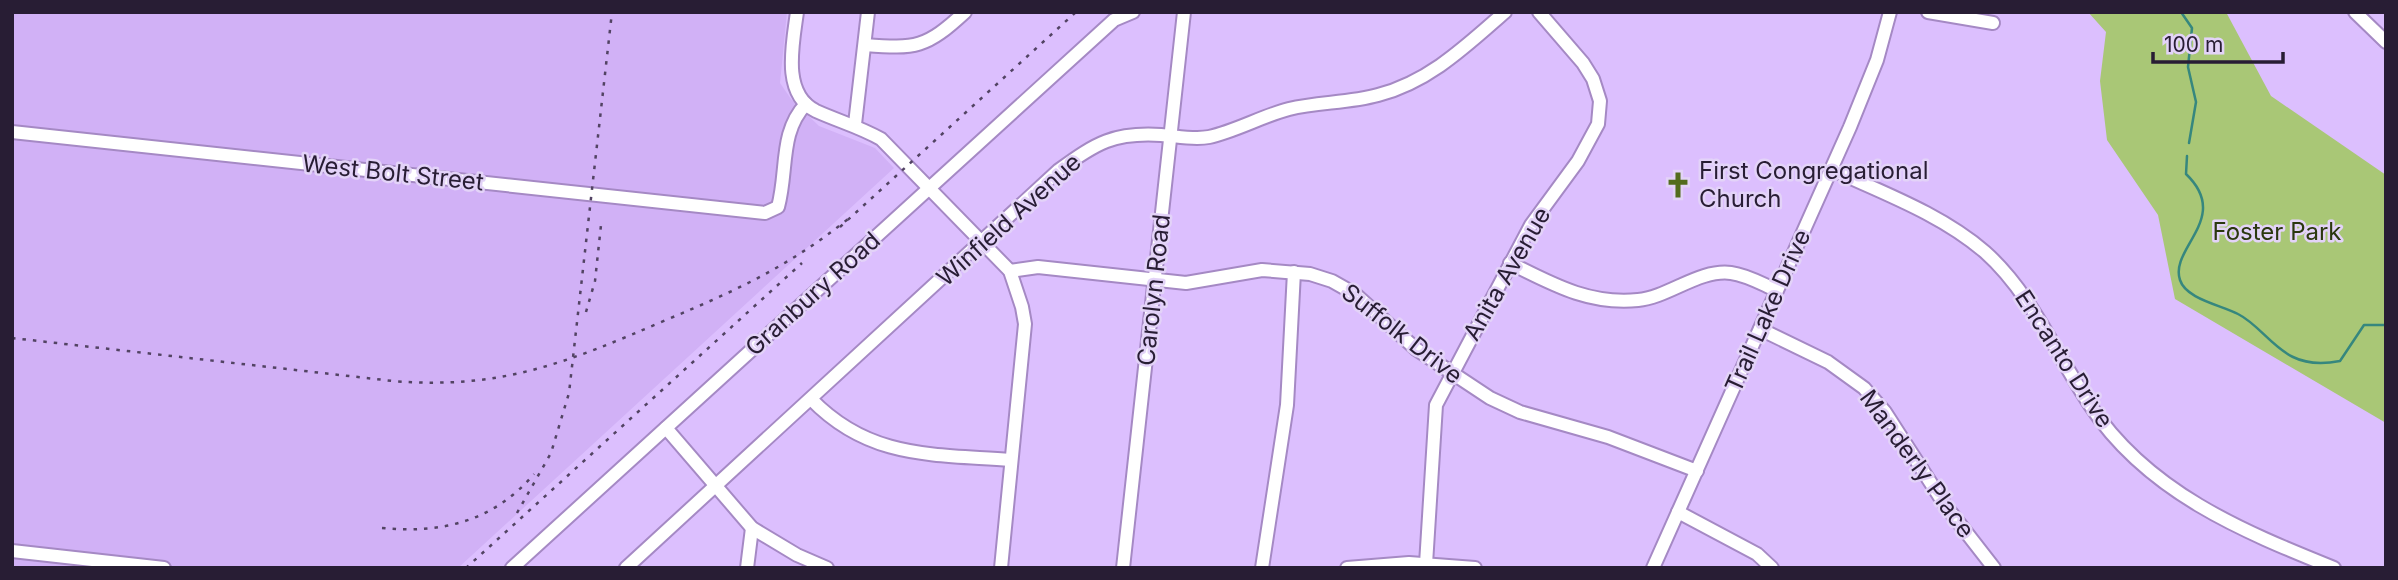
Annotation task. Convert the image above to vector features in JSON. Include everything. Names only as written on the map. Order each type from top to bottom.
[{"type":"street","points":[[797,12],[792,67],[794,83],[806,104],[813,110],[855,124],[881,139],[1010,271],[1025,324],[1001,568]]},
{"type":"street","points":[[855,124],[868,12]]},
{"type":"street","points":[[865,45],[900,48],[922,45],[965,12]]},
{"type":"street","name":"Granbury Road","points":[[512,568],[1115,16],[1133,12]]},
{"type":"street","name":"Carolyn Road","points":[[1124,568],[1184,12]]},
{"type":"street","name":"Winfield Avenue","points":[[626,568],[1059,170],[1102,141],[1124,135],[1207,137],[1286,110],[1376,96],[1416,82],[1457,54],[1505,12]]},
{"type":"street","name":"Anita Avenue","points":[[1426,564],[1436,405],[1531,225],[1589,144],[1598,124],[1600,101],[1593,79],[1583,63],[1539,12]]},
{"type":"street","name":"Trail Lake Drive","points":[[1653,568],[1870,79],[1890,12]]},
{"type":"street","points":[[1928,12],[1993,23]]},
{"type":"street","points":[[2355,12],[2386,42]]},
{"type":"street","name":"West Bolt Street","points":[[12,132],[765,213],[774,211],[779,202],[792,121],[806,104]]},
{"type":"street","name":"Encanto Drive","points":[[1831,169],[1935,218],[1985,252],[2008,275],[2024,297],[2092,409],[2143,466],[2177,493],[2261,540],[2334,568]]},
{"type":"street","points":[[1510,263],[1566,291],[1604,300],[1651,298],[1720,273],[1743,276],[1776,290]]},
{"type":"street","name":"Suffolk Drive","points":[[1010,271],[1038,267],[1186,283],[1262,270],[1294,272],[1332,281],[1355,295],[1416,349],[1451,375],[1520,411],[1608,437],[1697,471]]},
{"type":"street","points":[[1264,567],[1287,405],[1294,272]]},
{"type":"street","name":"Manderly Place","points":[[1760,329],[1828,362],[1864,388],[1885,412],[1945,505],[1994,568]]},
{"type":"street","points":[[811,399],[844,429],[902,451],[1010,460]]},
{"type":"street","points":[[666,428],[752,528],[797,555],[827,568]]},
{"type":"street","points":[[1678,512],[1757,554],[1772,568]]},
{"type":"street","points":[[747,568],[752,528]]},
{"type":"street","points":[[12,551],[164,568]]},
{"type":"street","points":[[1347,568],[1426,564],[1475,568]]},
{"type":"shaded area","points":[[12,12],[787,12],[780,83],[791,99],[819,126],[875,148],[894,168],[458,568],[12,568]]},
{"type":"green space","name":"Foster Park","points":[[2088,12],[2226,12],[2271,96],[2386,175],[2386,423],[2175,299],[2158,215],[2107,140],[2100,81],[2106,32]]},
{"type":"waterway","points":[[2181,12],[2192,28],[2188,67],[2196,102],[2189,143]]},
{"type":"waterway","points":[[2187,156],[2186,174],[2198,190],[2203,205],[2196,232],[2179,268],[2180,280],[2189,292],[2238,314],[2285,353],[2310,362],[2340,361],[2364,325],[2386,325]]},
{"type":"railway","points":[[517,513],[551,453],[569,393],[612,12]]},
{"type":"railway","points":[[840,227],[1076,12]]},
{"type":"railway","points":[[12,338],[393,381],[432,383],[501,377],[534,370],[597,349],[715,299],[804,251],[848,219]]},
{"type":"railway","points":[[586,312],[595,281],[601,225]]},
{"type":"railway","points":[[466,568],[802,263]]},
{"type":"railway","points":[[382,528],[425,529],[466,521],[502,503],[534,474]]},
{"type":"place","name":"First Congregational Church","points":[[1678,185]]}]
